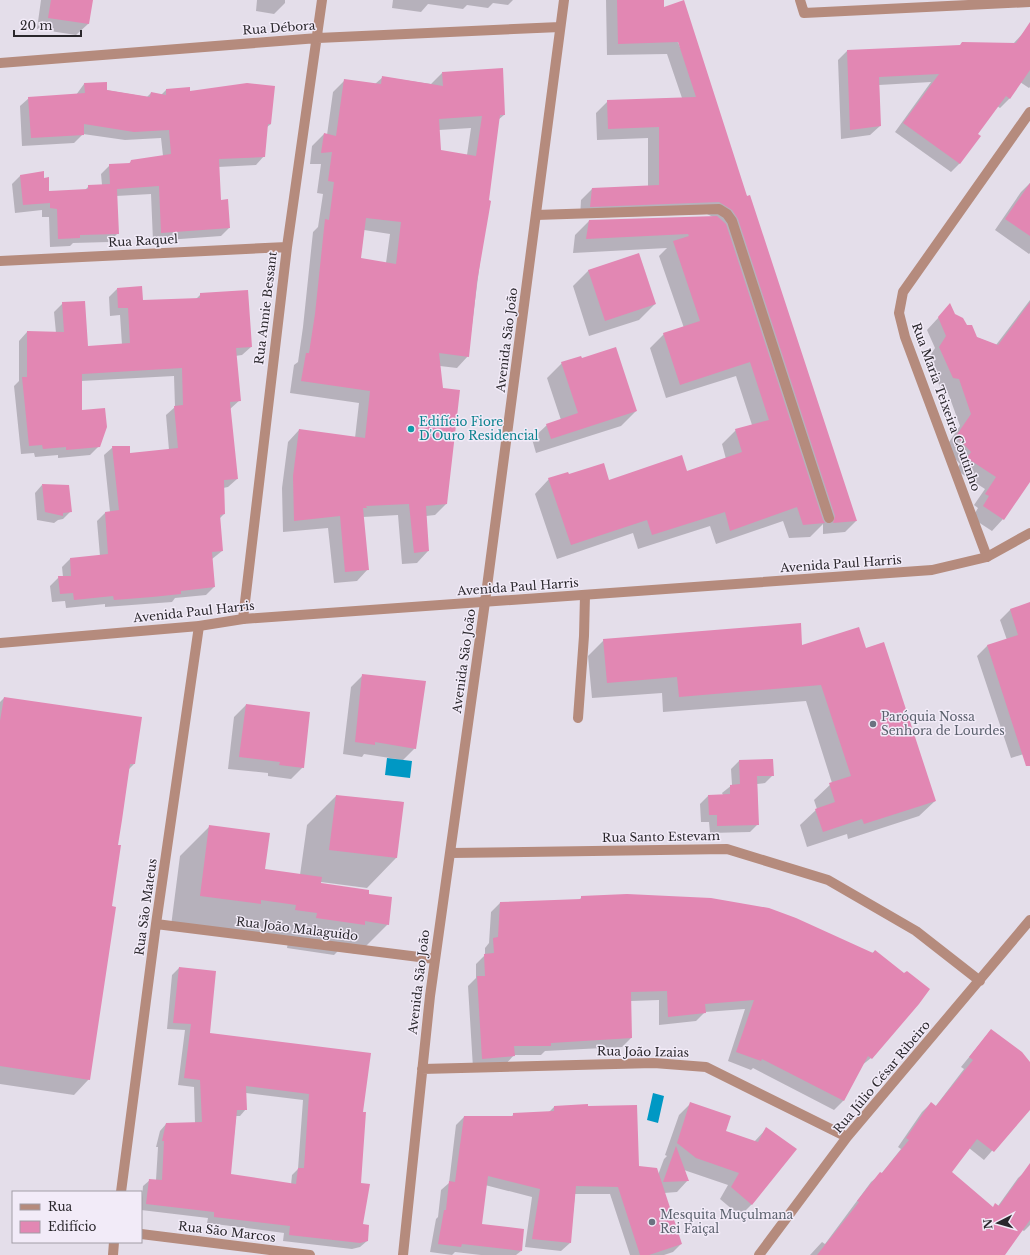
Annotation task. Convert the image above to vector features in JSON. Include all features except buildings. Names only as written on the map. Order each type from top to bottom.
[{"type":"street","name":"Rua Annie Bessant","points":[[243,619],[286,247],[318,38],[322,0]]},
{"type":"street","name":"Avenida São João","points":[[403,1255],[435,959],[485,602],[564,0]]},
{"type":"street","points":[[800,0],[804,13],[1030,2]]},
{"type":"street","name":"Rua Débora","points":[[0,63],[318,38],[560,27]]},
{"type":"street","name":"Rua Maria Teixeira Coutinho","points":[[987,557],[905,337],[899,313],[903,292],[1030,112]]},
{"type":"street","points":[[536,215],[719,209],[727,214],[732,221],[829,518]]},
{"type":"street","name":"Rua Raquel","points":[[0,261],[286,247]]},
{"type":"street","name":"Avenida Paul Harris","points":[[0,643],[199,626],[243,619],[932,570],[987,557],[1030,533]]},
{"type":"street","points":[[578,718],[584,636],[585,595]]},
{"type":"street","name":"Rua São Mateus","points":[[121,1191],[156,924],[199,626]]},
{"type":"street","name":"Rua Santo Estevam","points":[[450,852],[727,849],[828,880],[916,931],[980,981]]},
{"type":"street","name":"Rua Júlio César Ribeiro","points":[[759,1255],[847,1137],[1030,920]]},
{"type":"street","name":"Rua João Malaguido","points":[[156,924],[435,959]]},
{"type":"street","name":"Rua João Izaias","points":[[422,1069],[654,1063],[706,1067],[847,1137]]},
{"type":"street","name":"Rua São Marcos","points":[[142,1234],[310,1255]]},
{"type":"street","points":[[112,1255],[114,1243]]},
{"type":"water","points":[[387,758],[412,761],[410,778],[385,775]]},
{"type":"water","points":[[653,1093],[664,1096],[658,1123],[647,1120]]},
{"type":"place","name":"Edifício Fiore D'Ouro Residencial","points":[[411,429]]},
{"type":"place","name":"Paróquia Nossa Senhora de Lourdes","points":[[873,724]]},
{"type":"place","name":"Mesquita Muçulmana Rei Faiçal","points":[[652,1222]]}]
